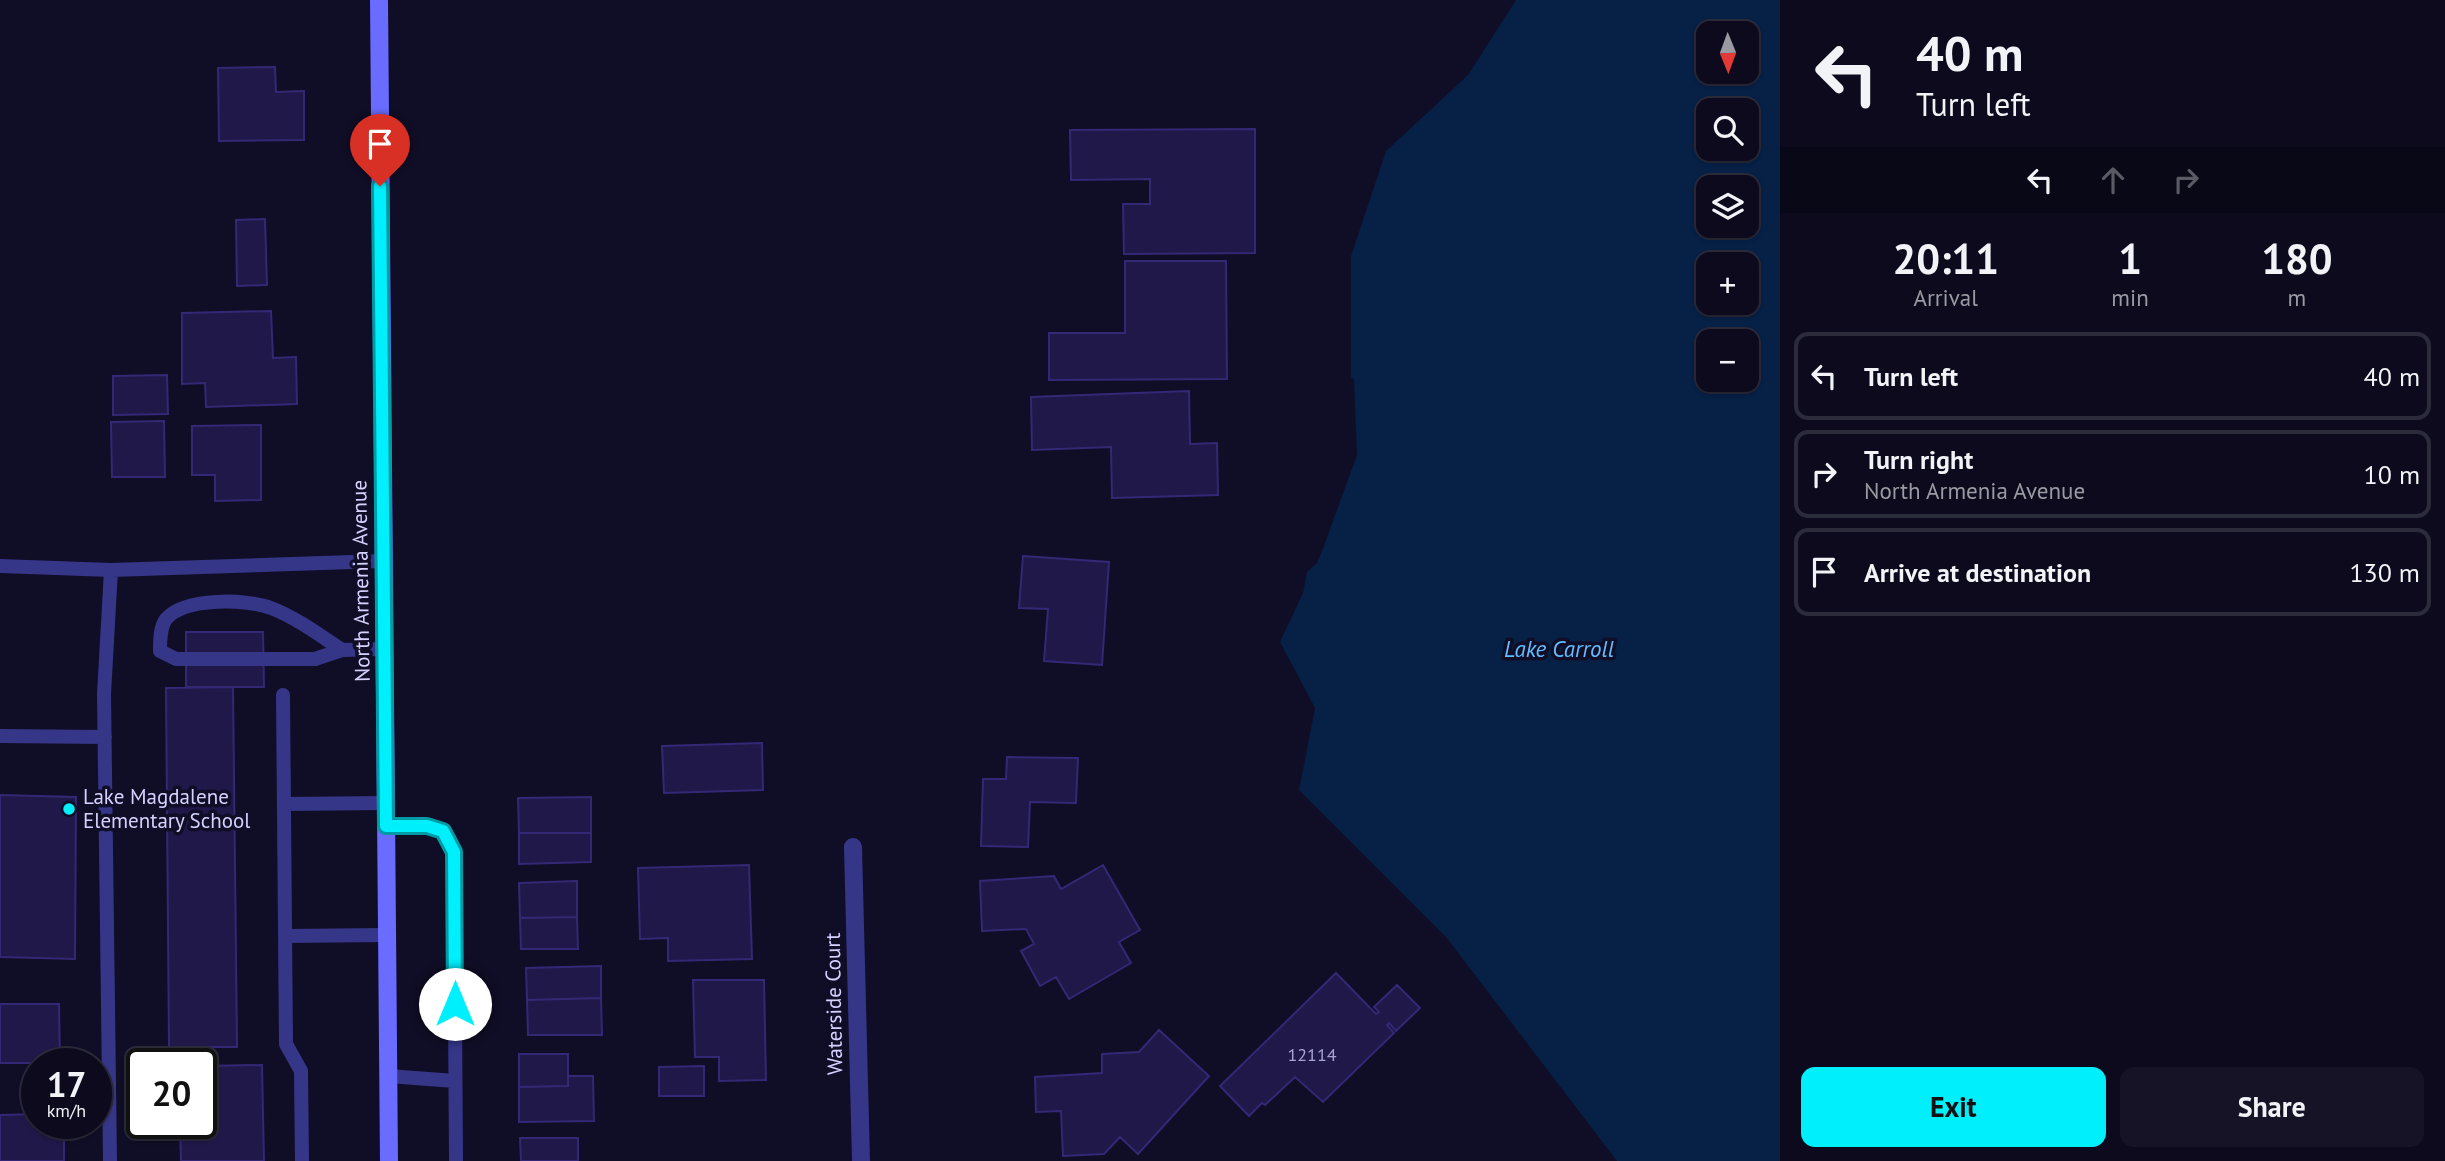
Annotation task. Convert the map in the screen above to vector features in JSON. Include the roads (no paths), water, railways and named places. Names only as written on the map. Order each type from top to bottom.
[{"type":"main road","name":"North Armenia Avenue","points":[[379,0],[389,1161]]},
{"type":"street","name":"Waterside Court","points":[[853,847],[861,1161]]},
{"type":"lane","points":[[0,566],[111,570],[383,561]]},
{"type":"lane","points":[[110,1161],[104,694],[111,570]]},
{"type":"lane","points":[[342,650],[271,608],[226,601],[191,606],[174,613],[164,620],[160,637],[160,650],[176,659],[315,659],[342,650],[384,649]]},
{"type":"lane","points":[[283,695],[286,1044],[300,1070],[302,1161]]},
{"type":"lane","points":[[0,736],[105,737]]},
{"type":"lane","points":[[284,804],[386,803]]},
{"type":"lane","points":[[386,826],[427,826],[443,831],[454,852],[456,1161]]},
{"type":"lane","points":[[285,936],[387,935]]},
{"type":"lane","points":[[388,1076],[455,1081]]},
{"type":"water","name":"Lake Carroll","points":[[1516,0],[1780,0],[1780,1161],[1617,1161],[1446,937],[1299,790],[1315,708],[1280,642],[1303,593],[1307,572],[1317,563],[1322,551],[1357,455],[1354,380],[1351,377],[1351,256],[1386,151],[1468,75]]},
{"type":"place","name":"Lake Magdalene Elementary School","points":[[69,809]]}]
